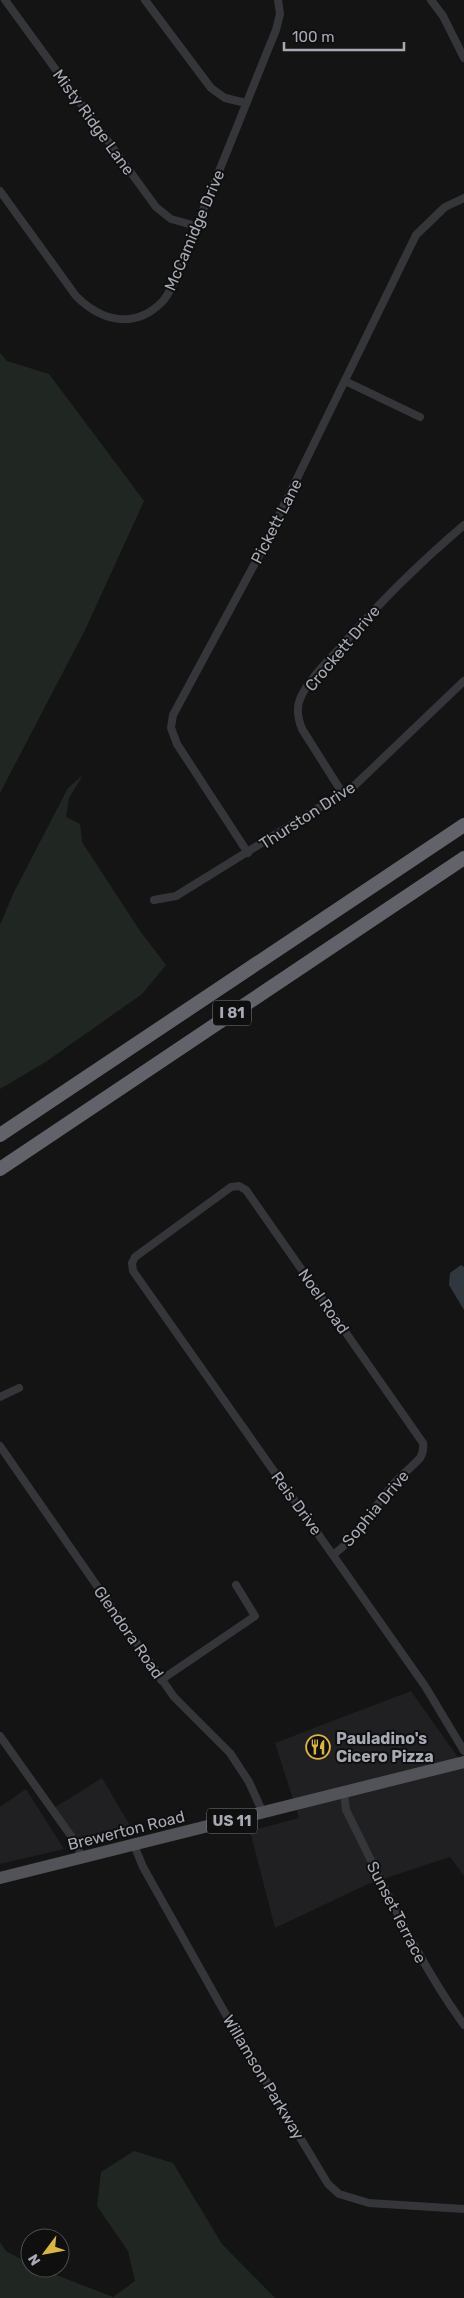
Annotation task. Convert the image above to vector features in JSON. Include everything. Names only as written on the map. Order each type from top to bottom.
[{"type":"highway","name":"I 81","points":[[0,1135],[464,825]]},
{"type":"highway","name":"I 81","points":[[0,1169],[464,858]]},
{"type":"main road","name":"Brewerton Road","points":[[0,1878],[464,1762]]},
{"type":"street","name":"Misty Ridge Lane","points":[[5,0],[156,207],[172,219],[196,226]]},
{"type":"street","points":[[145,0],[211,88],[225,98],[246,103]]},
{"type":"street","name":"McCamidge Drive","points":[[0,191],[76,296],[87,307],[103,317],[124,320],[140,316],[162,302],[196,226],[276,30],[280,14],[278,0]]},
{"type":"street","points":[[432,0],[443,16],[464,58]]},
{"type":"street","name":"Pickett Lane","points":[[248,853],[177,744],[171,728],[173,715],[261,552],[416,235],[446,207],[464,198]]},
{"type":"street","points":[[345,382],[374,393],[420,417]]},
{"type":"street","name":"Crockett Drive","points":[[343,794],[302,729],[298,719],[301,698],[328,660],[366,618],[428,556],[464,525]]},
{"type":"street","name":"Thurston Drive","points":[[154,900],[176,896],[343,794],[382,761],[464,681]]},
{"type":"street","name":"Noel Road","points":[[135,1257],[221,1192],[231,1186],[239,1186],[246,1190],[418,1435]]},
{"type":"street","name":"Reis Drive","points":[[135,1257],[132,1263],[135,1276],[334,1554],[425,1686],[464,1751]]},
{"type":"street","points":[[0,1398],[19,1388]]},
{"type":"street","name":"Sophia Drive","points":[[334,1554],[351,1540],[369,1519],[391,1487],[420,1458],[424,1450],[418,1435]]},
{"type":"street","name":"Glendora Road","points":[[0,1446],[161,1680],[191,1716],[230,1753],[249,1782],[263,1813]]},
{"type":"street","points":[[161,1680],[255,1616],[236,1585]]},
{"type":"street","points":[[0,1736],[76,1842],[82,1858]]},
{"type":"street","name":"Sunset Terrace","points":[[344,1793],[346,1810],[415,1947],[430,1974],[464,2025]]},
{"type":"street","name":"Willamson Parkway","points":[[134,1845],[143,1867],[225,2013],[328,2184],[339,2194],[369,2203],[464,2209]]},
{"type":"shaded area","points":[[0,353],[7,361],[49,374],[144,501],[85,630],[0,793]]},
{"type":"shaded area","points":[[83,775],[69,798],[66,817],[80,824],[82,842],[140,931],[166,965],[142,994],[47,1061],[0,1089],[0,925],[14,892],[68,788]]},
{"type":"shaded area","points":[[461,1265],[464,1267],[464,1310],[449,1285],[450,1273]]},
{"type":"shaded area","points":[[411,1691],[464,1766],[464,1876],[450,1857],[368,1884],[275,1928],[250,1831],[299,1818],[275,1743]]},
{"type":"shaded area","points":[[102,1778],[133,1831],[81,1845],[54,1808]]},
{"type":"shaded area","points":[[26,1789],[64,1849],[0,1864],[0,1807]]},
{"type":"shaded area","points":[[134,2151],[173,2163],[222,2244],[275,2298],[0,2298],[0,2242],[6,2251],[20,2259],[20,2278],[64,2278],[113,2297],[135,2281],[128,2251],[97,2206],[101,2172]]},
{"type":"place","name":"Pauladino's Cicero Pizza","points":[[318,1747]]}]
